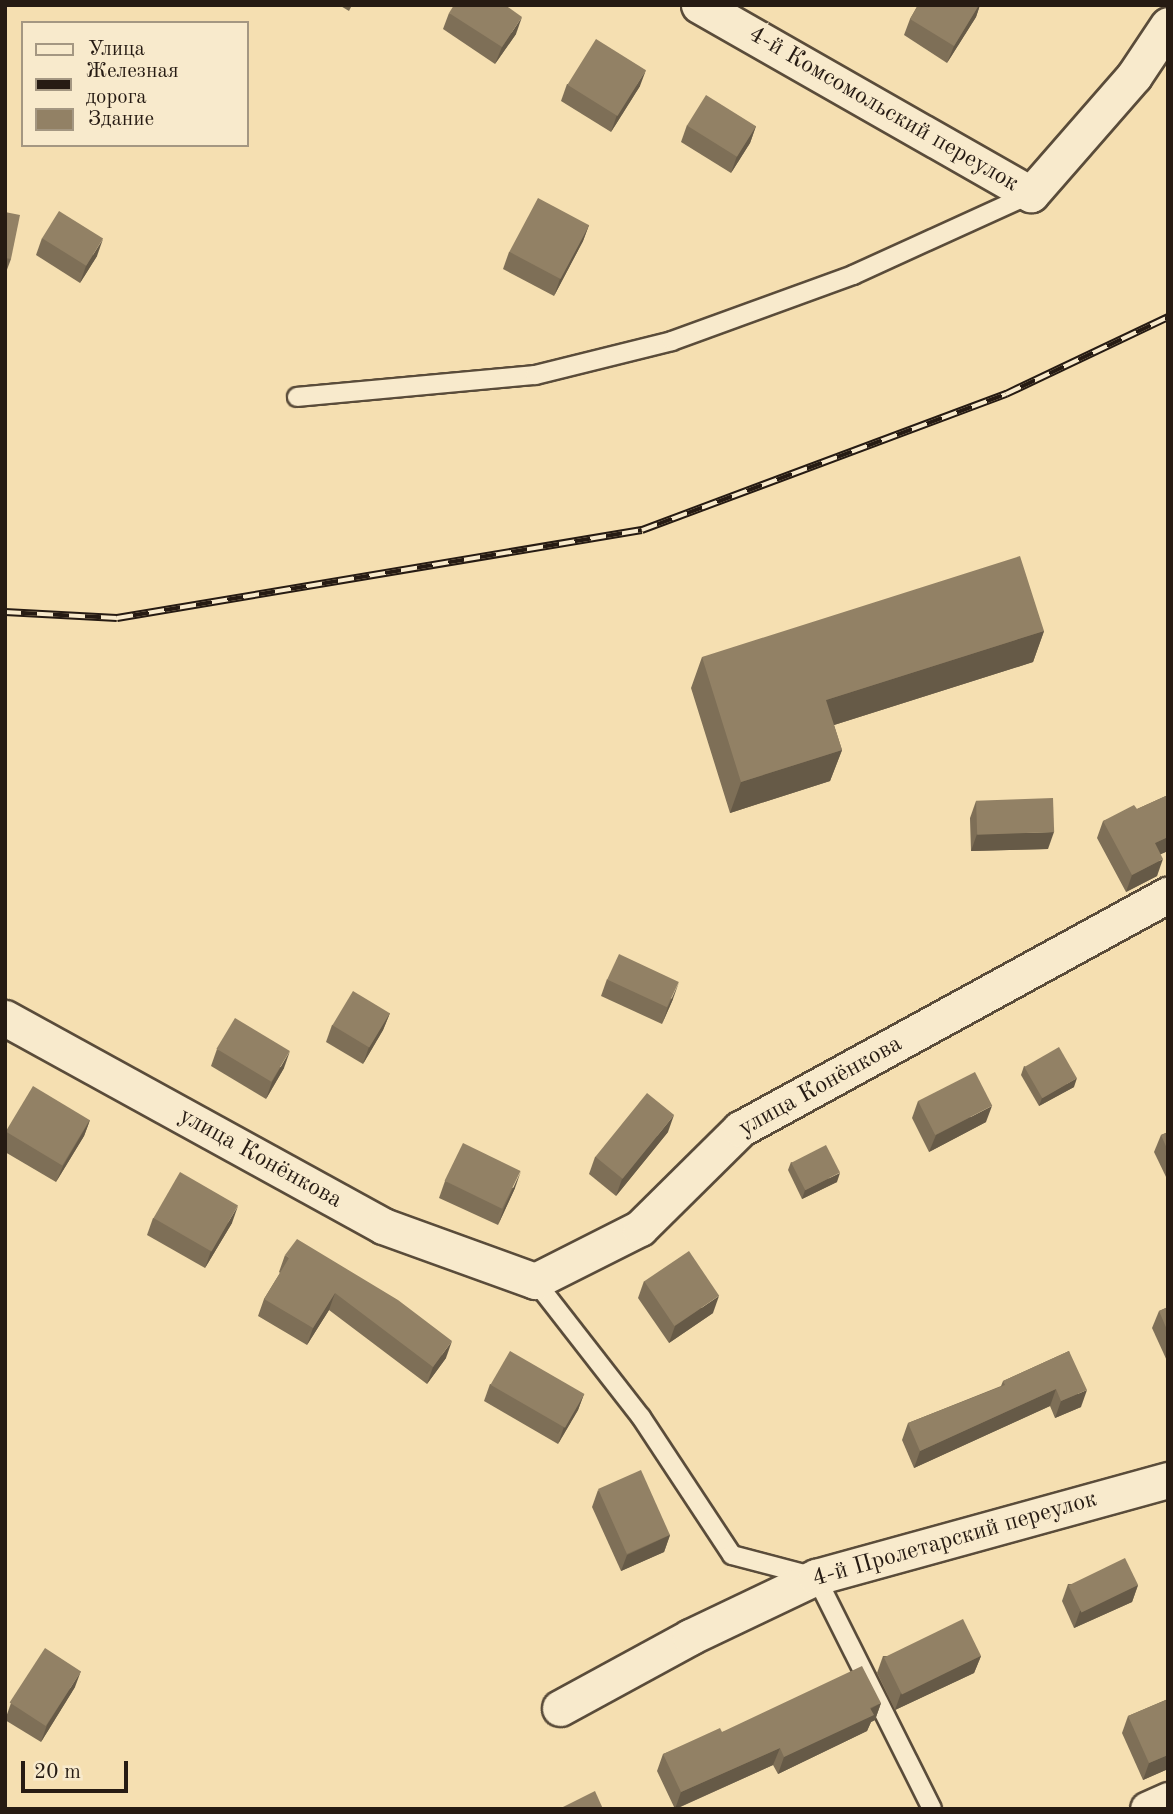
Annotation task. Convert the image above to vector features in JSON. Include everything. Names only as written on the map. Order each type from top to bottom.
[{"type":"street","name":"4-й Комсомольский переулок","points":[[699,5],[1031,194]]},
{"type":"street","points":[[1031,194],[1134,76],[1168,24]]},
{"type":"street","name":"улица Конёнкова","points":[[5,1018],[383,1226],[535,1281],[640,1228],[740,1129],[1168,895]]},
{"type":"street","name":"4-й Пролетарский переулок","points":[[560,1707],[690,1637],[816,1577],[1168,1480]]},
{"type":"street","points":[[1149,1809],[1168,1800]]},
{"type":"lane","points":[[297,397],[535,374],[672,341],[853,275],[1031,194]]},
{"type":"lane","points":[[535,1281],[641,1417],[732,1555],[816,1577],[932,1809]]},
{"type":"building","points":[[454,5],[505,5],[522,17],[502,47],[449,13]]},
{"type":"building","points":[[918,5],[979,5],[954,46],[910,19]]},
{"type":"building","points":[[596,39],[646,70],[617,116],[567,85]]},
{"type":"building","points":[[706,95],[756,126],[737,157],[687,126]]},
{"type":"building","points":[[538,198],[589,225],[561,279],[509,252]]},
{"type":"building","points":[[59,211],[103,239],[86,266],[42,238]]},
{"type":"building","points":[[5,212],[20,215],[11,259],[5,258]]},
{"type":"building","points":[[1020,556],[1044,631],[826,700],[842,750],[741,782],[702,657]]},
{"type":"building","points":[[1168,795],[1168,837],[1155,843],[1163,859],[1132,875],[1103,821],[1134,805],[1137,809]]},
{"type":"building","points":[[1053,798],[1054,832],[977,835],[976,801]]},
{"type":"building","points":[[619,954],[679,982],[667,1007],[607,979]]},
{"type":"building","points":[[353,991],[390,1013],[369,1047],[332,1025]]},
{"type":"building","points":[[235,1018],[290,1051],[271,1082],[216,1049]]},
{"type":"building","points":[[1059,1047],[1077,1078],[1042,1098],[1024,1067]]},
{"type":"building","points":[[975,1072],[992,1106],[935,1135],[918,1101]]},
{"type":"building","points":[[33,1086],[90,1120],[62,1165],[6,1131]]},
{"type":"building","points":[[647,1093],[674,1115],[623,1179],[595,1157]]},
{"type":"building","points":[[1168,1132],[1168,1151],[1161,1135]]},
{"type":"building","points":[[463,1143],[521,1171],[502,1209],[445,1181]]},
{"type":"building","points":[[826,1145],[840,1173],[805,1190],[791,1163]]},
{"type":"building","points":[[180,1172],[238,1206],[212,1251],[154,1218]]},
{"type":"building","points":[[297,1239],[398,1300],[452,1341],[433,1367],[335,1293],[313,1328],[264,1299],[289,1258],[285,1255]]},
{"type":"building","points":[[689,1251],[719,1296],[674,1326],[644,1281]]},
{"type":"building","points":[[1168,1307],[1168,1332],[1159,1311]]},
{"type":"building","points":[[510,1351],[584,1394],[565,1428],[490,1385]]},
{"type":"building","points":[[1069,1351],[1087,1390],[1061,1401],[1056,1389],[920,1451],[908,1423],[1005,1385],[1003,1381]]},
{"type":"building","points":[[641,1470],[670,1535],[627,1554],[598,1489]]},
{"type":"building","points":[[1125,1558],[1138,1585],[1082,1613],[1068,1586]]},
{"type":"building","points":[[963,1619],[981,1656],[902,1694],[884,1658]]},
{"type":"building","points":[[45,1648],[81,1671],[46,1726],[10,1703]]},
{"type":"building","points":[[862,1666],[881,1703],[870,1708],[874,1715],[784,1757],[780,1748],[681,1792],[663,1754],[720,1728],[722,1732]]},
{"type":"building","points":[[1168,1699],[1168,1755],[1149,1763],[1128,1716]]},
{"type":"building","points":[[595,1791],[603,1809],[559,1809]]},
{"type":"railway","points":[[5,612],[117,618],[642,530],[1006,394],[1168,317]]}]
